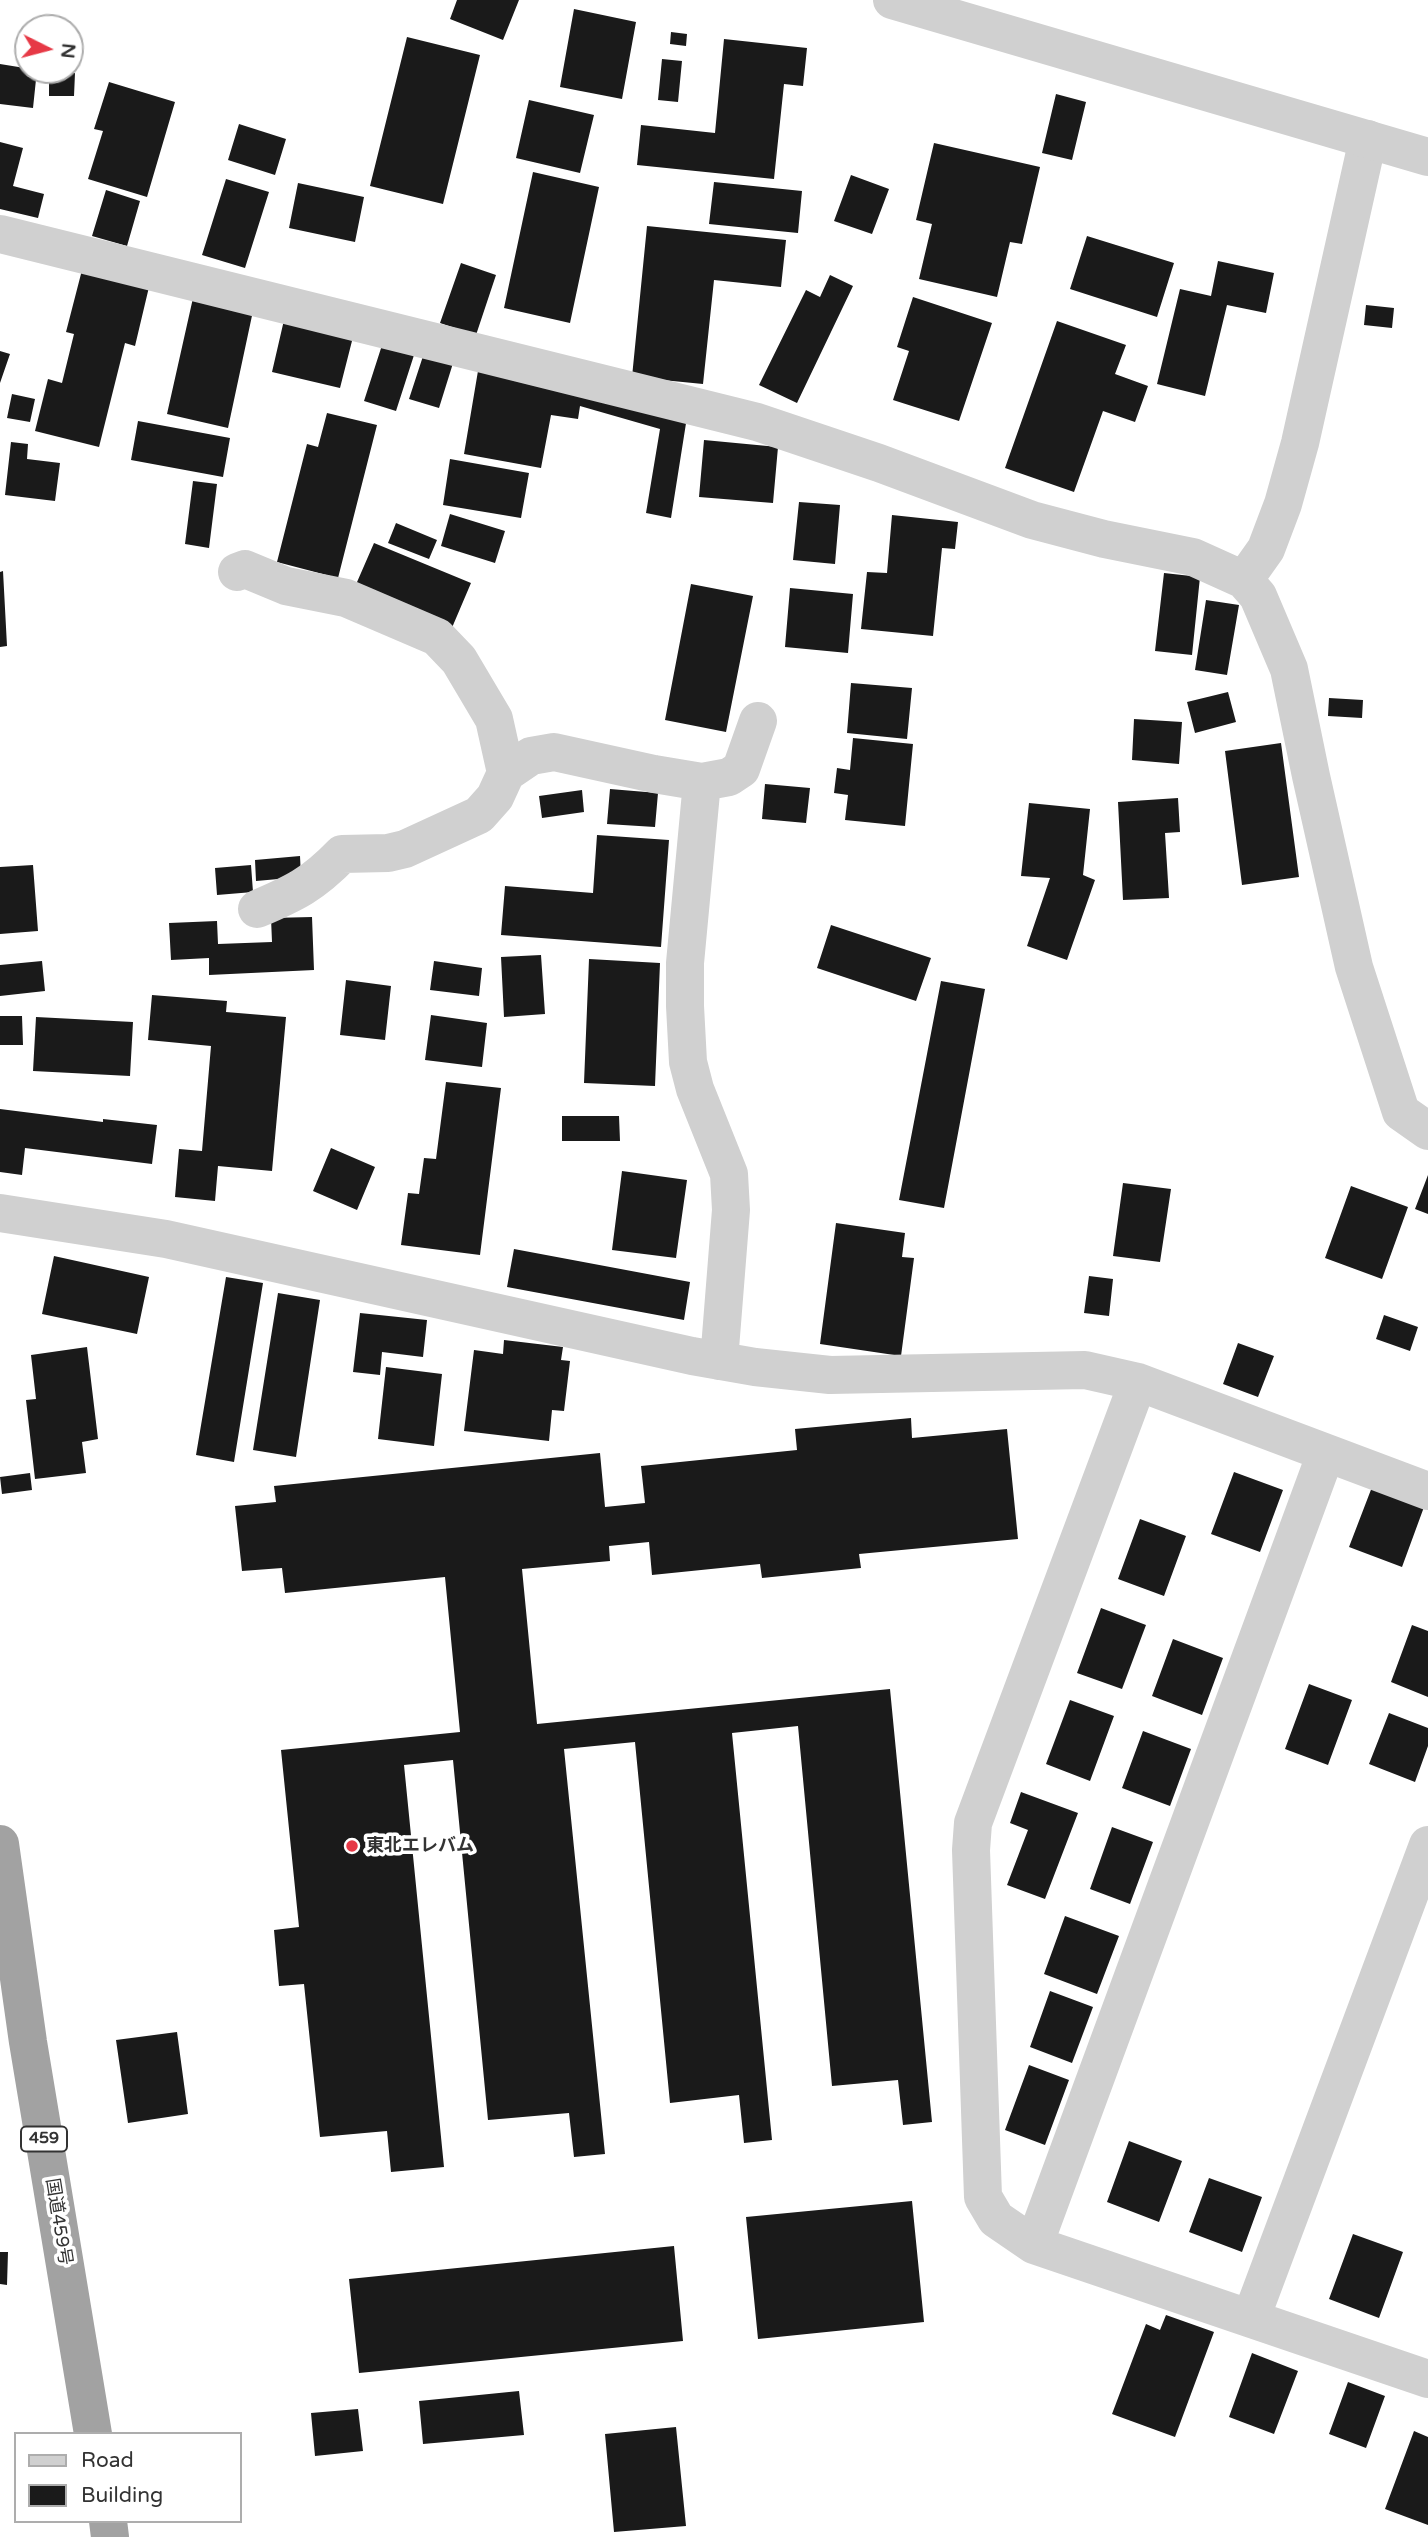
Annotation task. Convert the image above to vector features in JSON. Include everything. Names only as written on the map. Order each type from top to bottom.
[{"type":"highway","name":"国道459号","points":[[0,1844],[28,2042],[93,2432]]},
{"type":"street","points":[[896,1],[1428,157]]},
{"type":"street","points":[[1244,580],[1266,549],[1283,505],[1300,443],[1368,139]]},
{"type":"street","points":[[0,233],[757,422],[879,463],[1032,520],[1104,539],[1193,557],[1244,580],[1258,596],[1289,669],[1354,967],[1401,1112],[1428,1131]]},
{"type":"street","points":[[237,572],[246,569],[286,586],[346,598],[437,637],[459,660],[494,719],[506,773]]},
{"type":"street","points":[[257,909],[306,887],[342,854],[388,853],[405,849],[479,816],[495,797],[506,773],[531,756],[554,752],[702,782],[729,777],[741,769],[758,721]]},
{"type":"street","points":[[702,782],[685,963],[685,1006],[688,1062],[695,1089],[729,1174],[731,1210],[719,1361]]},
{"type":"street","points":[[0,1213],[166,1239],[755,1367],[830,1375],[1085,1370],[1138,1382],[1428,1491]]},
{"type":"street","points":[[1138,1382],[973,1823],[971,1850],[983,2197],[996,2219],[1034,2245],[1428,2379]]},
{"type":"street","points":[[1034,2245],[1326,1453]]},
{"type":"street","points":[[1251,2318],[1428,1844]]},
{"type":"building","points":[[457,0],[519,0],[503,40],[450,19]]},
{"type":"building","points":[[574,9],[636,22],[622,99],[560,87]]},
{"type":"building","points":[[671,32],[687,34],[686,46],[670,44]]},
{"type":"building","points":[[407,37],[480,55],[443,204],[370,186]]},
{"type":"building","points":[[724,39],[807,48],[803,86],[784,84],[774,179],[637,165],[641,125],[715,133]]},
{"type":"building","points":[[662,59],[682,61],[678,102],[658,100]]},
{"type":"building","points":[[0,64],[14,66],[14,84],[36,84],[33,108],[0,104]]},
{"type":"building","points":[[109,82],[175,102],[147,197],[88,179],[103,131],[94,129]]},
{"type":"building","points":[[49,84],[75,84],[74,96],[49,96]]},
{"type":"building","points":[[1056,94],[1086,102],[1072,160],[1042,153]]},
{"type":"building","points":[[529,100],[594,115],[580,173],[516,158]]},
{"type":"building","points":[[239,124],[286,139],[275,175],[228,160]]},
{"type":"building","points":[[0,142],[23,148],[13,186],[44,194],[38,218],[0,209]]},
{"type":"building","points":[[934,143],[1040,167],[1022,244],[1010,242],[997,297],[919,279],[932,224],[916,220]]},
{"type":"building","points":[[533,172],[599,187],[570,323],[504,308]]},
{"type":"building","points":[[851,175],[889,189],[872,234],[834,221]]},
{"type":"building","points":[[226,179],[269,192],[245,268],[202,255]]},
{"type":"building","points":[[714,182],[802,191],[798,233],[709,224]]},
{"type":"building","points":[[298,183],[364,197],[355,242],[289,228]]},
{"type":"building","points":[[106,190],[140,201],[127,246],[92,236]]},
{"type":"building","points":[[647,226],[786,240],[781,287],[714,280],[703,384],[632,377]]},
{"type":"building","points":[[1087,236],[1174,263],[1157,317],[1070,289]]},
{"type":"building","points":[[1218,261],[1274,273],[1266,313],[1227,305],[1205,396],[1157,384],[1180,289],[1211,296]]},
{"type":"building","points":[[461,263],[496,275],[476,335],[440,323]]},
{"type":"building","points":[[82,270],[149,287],[135,346],[125,343],[99,447],[35,431],[48,379],[62,383],[74,334],[66,332]]},
{"type":"building","points":[[830,275],[853,286],[797,403],[759,385],[806,290],[820,297]]},
{"type":"building","points":[[913,297],[992,323],[959,421],[893,400],[909,351],[897,347]]},
{"type":"building","points":[[193,298],[253,311],[228,428],[167,414]]},
{"type":"building","points":[[1366,305],[1394,308],[1392,328],[1364,325]]},
{"type":"building","points":[[284,320],[353,337],[340,388],[272,372]]},
{"type":"building","points":[[1057,321],[1126,345],[1115,374],[1148,386],[1135,422],[1103,411],[1074,492],[1005,468]]},
{"type":"building","points":[[383,342],[415,352],[396,411],[364,401]]},
{"type":"building","points":[[425,350],[454,360],[439,408],[409,399]]},
{"type":"building","points":[[0,351],[10,354],[0,383]]},
{"type":"building","points":[[479,365],[687,417],[671,518],[646,513],[660,429],[580,406],[578,419],[551,415],[541,468],[464,454]]},
{"type":"building","points":[[12,394],[35,399],[30,422],[7,418]]},
{"type":"building","points":[[327,413],[377,425],[338,578],[277,562],[307,444],[318,447]]},
{"type":"building","points":[[138,421],[230,438],[223,477],[131,460]]},
{"type":"building","points":[[704,440],[778,447],[773,503],[699,497]]},
{"type":"building","points":[[11,442],[28,444],[27,459],[60,463],[55,501],[5,495]]},
{"type":"building","points":[[450,459],[529,473],[521,518],[443,505]]},
{"type":"building","points":[[193,481],[217,484],[209,548],[185,544]]},
{"type":"building","points":[[799,502],[840,505],[835,564],[793,560]]},
{"type":"building","points":[[450,514],[505,531],[495,563],[441,546]]},
{"type":"building","points":[[892,515],[958,522],[955,549],[942,548],[933,636],[861,629],[867,572],[887,573]]},
{"type":"building","points":[[396,523],[437,540],[429,559],[388,543]]},
{"type":"building","points":[[374,543],[471,583],[451,630],[354,589]]},
{"type":"building","points":[[3,571],[7,646],[0,647],[0,572]]},
{"type":"building","points":[[1164,573],[1200,577],[1192,655],[1155,651]]},
{"type":"building","points":[[691,584],[753,596],[726,732],[665,720]]},
{"type":"building","points":[[790,588],[853,594],[848,653],[785,647]]},
{"type":"building","points":[[1206,600],[1239,605],[1227,675],[1195,670]]},
{"type":"building","points":[[851,683],[912,688],[907,739],[847,733]]},
{"type":"building","points":[[1228,692],[1236,722],[1195,733],[1187,702]]},
{"type":"building","points":[[1329,698],[1363,700],[1362,718],[1328,716]]},
{"type":"building","points":[[1134,719],[1182,722],[1179,764],[1132,760]]},
{"type":"building","points":[[853,738],[913,744],[905,826],[845,820],[848,795],[834,793],[837,768],[850,770]]},
{"type":"building","points":[[1281,743],[1299,877],[1242,885],[1225,751]]},
{"type":"building","points":[[765,784],[810,788],[806,823],[762,819]]},
{"type":"building","points":[[610,789],[658,793],[655,827],[607,824]]},
{"type":"building","points":[[582,790],[584,812],[542,818],[539,796]]},
{"type":"building","points":[[1178,798],[1180,832],[1165,833],[1169,898],[1123,900],[1118,802]]},
{"type":"building","points":[[1029,803],[1090,809],[1083,875],[1095,880],[1067,960],[1027,946],[1050,878],[1021,876]]},
{"type":"building","points":[[597,835],[669,840],[661,947],[501,935],[505,886],[593,893]]},
{"type":"building","points":[[300,856],[301,877],[256,881],[255,860]]},
{"type":"building","points":[[33,865],[38,931],[0,934],[0,867]]},
{"type":"building","points":[[251,865],[253,892],[217,895],[215,868]]},
{"type":"building","points":[[312,917],[314,970],[209,975],[209,958],[171,960],[169,923],[217,921],[218,944],[272,942],[271,918]]},
{"type":"building","points":[[831,925],[931,958],[916,1001],[817,968]]},
{"type":"building","points":[[541,955],[545,1014],[504,1017],[501,957]]},
{"type":"building","points":[[589,959],[660,963],[655,1086],[584,1083]]},
{"type":"building","points":[[42,961],[45,991],[0,996],[0,965]]},
{"type":"building","points":[[434,961],[482,968],[479,996],[430,990]]},
{"type":"building","points":[[346,980],[391,986],[385,1040],[340,1035]]},
{"type":"building","points":[[941,981],[985,989],[944,1208],[899,1200]]},
{"type":"building","points":[[152,995],[227,1001],[226,1012],[286,1017],[272,1171],[218,1166],[215,1201],[175,1197],[179,1149],[202,1151],[211,1046],[148,1040]]},
{"type":"building","points":[[431,1015],[487,1023],[482,1067],[425,1060]]},
{"type":"building","points":[[0,1016],[22,1016],[23,1045],[0,1045]]},
{"type":"building","points":[[36,1017],[133,1022],[130,1076],[33,1071]]},
{"type":"building","points":[[446,1082],[501,1088],[480,1255],[401,1245],[408,1193],[419,1194],[424,1158],[436,1159]]},
{"type":"building","points":[[0,1109],[103,1122],[103,1119],[157,1125],[152,1164],[25,1148],[22,1175],[0,1172]]},
{"type":"building","points":[[562,1116],[619,1116],[620,1141],[562,1141]]},
{"type":"building","points":[[331,1148],[375,1167],[357,1210],[313,1191]]},
{"type":"building","points":[[622,1171],[687,1180],[676,1258],[612,1250]]},
{"type":"building","points":[[1428,1175],[1428,1214],[1415,1209]]},
{"type":"building","points":[[1123,1183],[1171,1189],[1160,1262],[1113,1256]]},
{"type":"building","points":[[1351,1186],[1408,1207],[1382,1279],[1325,1258]]},
{"type":"building","points":[[836,1223],[905,1233],[902,1257],[914,1258],[901,1356],[820,1344]]},
{"type":"building","points":[[514,1249],[690,1282],[684,1320],[507,1287]]},
{"type":"building","points":[[54,1256],[149,1277],[137,1334],[42,1314]]},
{"type":"building","points":[[1089,1276],[1113,1279],[1109,1316],[1084,1313]]},
{"type":"building","points":[[226,1277],[263,1283],[234,1462],[196,1455]]},
{"type":"building","points":[[278,1293],[320,1300],[296,1457],[253,1450]]},
{"type":"building","points":[[360,1313],[427,1320],[423,1357],[382,1352],[380,1375],[353,1372]]},
{"type":"building","points":[[1384,1315],[1418,1327],[1410,1351],[1376,1339]]},
{"type":"building","points":[[504,1340],[563,1347],[561,1360],[570,1361],[564,1411],[552,1410],[549,1441],[464,1431],[474,1350],[503,1354]]},
{"type":"building","points":[[1238,1343],[1274,1356],[1258,1397],[1223,1384]]},
{"type":"building","points":[[87,1347],[98,1439],[82,1442],[86,1473],[35,1479],[26,1400],[36,1399],[31,1355]]},
{"type":"building","points":[[386,1367],[442,1374],[434,1446],[378,1439]]},
{"type":"building","name":"東北エレバム","points":[[911,1418],[912,1438],[1007,1429],[1018,1539],[859,1554],[861,1568],[762,1578],[760,1564],[652,1575],[649,1542],[609,1546],[610,1561],[522,1569],[537,1724],[890,1689],[932,2122],[903,2125],[898,2080],[832,2086],[798,1726],[732,1733],[772,2140],[744,2143],[739,2095],[670,2103],[635,1742],[564,1749],[605,2154],[574,2157],[569,2113],[488,2120],[453,1760],[404,1765],[444,2167],[391,2172],[387,2131],[320,2137],[304,1984],[279,1986],[274,1930],[299,1927],[281,1750],[460,1732],[445,1577],[285,1593],[282,1568],[242,1571],[235,1506],[276,1502],[274,1486],[600,1453],[605,1507],[645,1503],[641,1466],[797,1450],[795,1429]]},
{"type":"building","points":[[1234,1472],[1283,1490],[1260,1552],[1211,1534]]},
{"type":"building","points":[[30,1473],[32,1490],[2,1494],[0,1477]]},
{"type":"building","points":[[1372,1487],[1424,1507],[1402,1567],[1349,1547]]},
{"type":"building","points":[[1140,1519],[1186,1536],[1164,1596],[1118,1579]]},
{"type":"building","points":[[1101,1608],[1146,1625],[1122,1689],[1077,1673]]},
{"type":"building","points":[[1412,1625],[1428,1631],[1428,1697],[1391,1682]]},
{"type":"building","points":[[1173,1639],[1223,1658],[1202,1715],[1152,1696]]},
{"type":"building","points":[[1309,1684],[1352,1700],[1328,1765],[1285,1749]]},
{"type":"building","points":[[1070,1700],[1114,1716],[1090,1781],[1046,1764]]},
{"type":"building","points":[[1389,1713],[1428,1728],[1428,1746],[1415,1782],[1369,1764]]},
{"type":"building","points":[[1143,1731],[1191,1749],[1170,1806],[1122,1788]]},
{"type":"building","points":[[1021,1792],[1078,1813],[1045,1899],[1007,1885],[1028,1830],[1010,1823]]},
{"type":"building","points":[[1112,1827],[1153,1842],[1130,1904],[1090,1889]]},
{"type":"building","points":[[1065,1916],[1119,1936],[1097,1994],[1044,1974]]},
{"type":"building","points":[[1050,1991],[1093,2007],[1072,2063],[1030,2047]]},
{"type":"building","points":[[177,2032],[188,2114],[128,2123],[116,2040]]},
{"type":"building","points":[[1029,2065],[1069,2080],[1045,2145],[1005,2130]]},
{"type":"building","points":[[1129,2141],[1182,2161],[1159,2222],[1107,2202]]},
{"type":"building","points":[[1209,2178],[1262,2197],[1242,2252],[1189,2232]]},
{"type":"building","points":[[912,2201],[924,2322],[758,2339],[746,2217]]},
{"type":"building","points":[[1353,2234],[1403,2252],[1379,2318],[1329,2299]]},
{"type":"building","points":[[674,2246],[683,2341],[359,2373],[349,2279]]},
{"type":"building","points":[[0,2252],[8,2252],[7,2285],[0,2284]]},
{"type":"building","points":[[1166,2315],[1214,2332],[1175,2437],[1112,2414],[1146,2324],[1160,2330]]},
{"type":"building","points":[[1252,2353],[1298,2371],[1274,2434],[1229,2417]]},
{"type":"building","points":[[1348,2382],[1385,2396],[1366,2448],[1329,2434]]},
{"type":"building","points":[[519,2391],[524,2435],[423,2444],[419,2401]]},
{"type":"building","points":[[358,2409],[363,2451],[315,2456],[311,2413]]},
{"type":"building","points":[[676,2427],[686,2526],[614,2532],[605,2434]]},
{"type":"building","points":[[1414,2431],[1428,2437],[1428,2525],[1385,2509]]},
{"type":"place","name":"東北エレバム","points":[[352,1846]]}]
